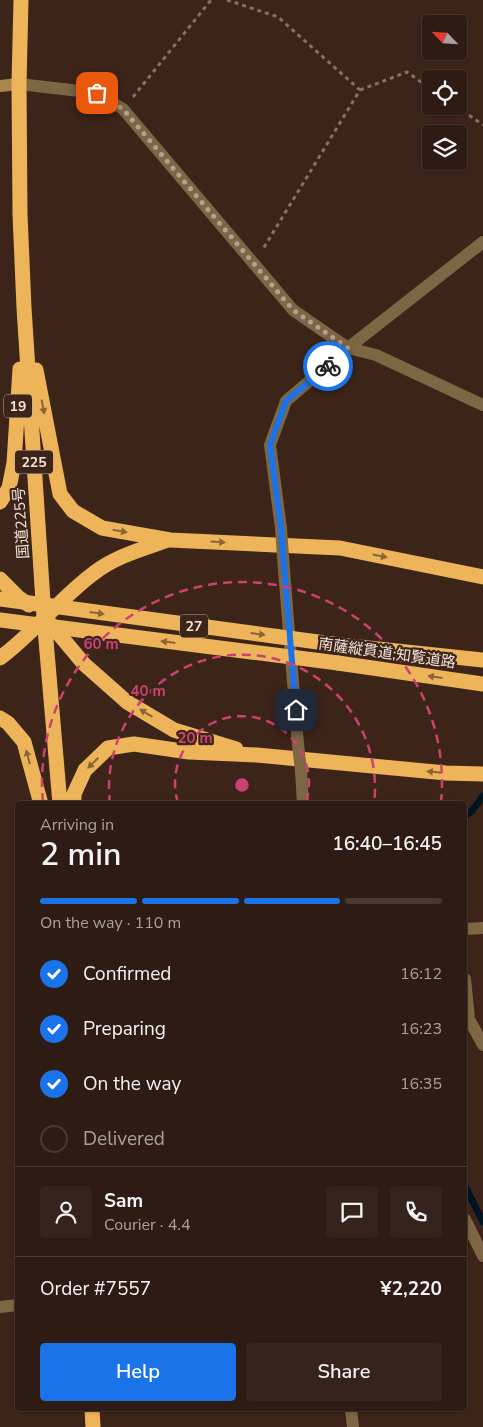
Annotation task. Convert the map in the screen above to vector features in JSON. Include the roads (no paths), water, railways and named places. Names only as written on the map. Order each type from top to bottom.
[{"type":"highway","name":"国道225号","points":[[21,0],[19,84],[20,214],[24,308],[60,801]]},
{"type":"highway","name":"19","points":[[0,502],[9,488],[14,463],[24,308]]},
{"type":"highway","points":[[24,308],[60,494],[73,511],[102,528],[170,540],[340,548],[483,577]]},
{"type":"highway","points":[[0,658],[17,645],[94,572],[122,556],[170,540]]},
{"type":"highway","points":[[0,579],[19,598],[47,616],[84,664],[127,702],[174,730],[257,755]]},
{"type":"highway","points":[[0,599],[47,616]]},
{"type":"highway","points":[[0,620],[47,616]]},
{"type":"highway","name":"南薩縦貫道;知覧道路","points":[[47,616],[483,660]]},
{"type":"highway","name":"南薩縦貫道;知覧道路","points":[[47,616],[338,664],[483,684]]},
{"type":"highway","points":[[0,718],[8,723],[24,742],[40,801]]},
{"type":"highway","points":[[74,801],[74,794],[85,770],[108,748],[134,744],[189,752],[257,755],[446,773],[483,774]]},
{"type":"highway","points":[[92,1411],[93,1427]]},
{"type":"street","points":[[0,86],[19,84],[97,93],[123,109],[293,310],[348,348],[376,355],[483,405]]},
{"type":"street","points":[[303,801],[281,528],[270,445],[286,401],[348,348],[483,242]]},
{"type":"street","points":[[467,929],[483,928]]},
{"type":"street","points":[[467,999],[469,1019],[483,1045]]},
{"type":"street","points":[[467,1223],[483,1256]]},
{"type":"street","points":[[0,1307],[15,1306]]},
{"type":"street","points":[[351,1411],[353,1427]]},
{"type":"waterway","points":[[467,814],[471,812],[483,796]]},
{"type":"waterway","points":[[467,1190],[483,1222]]}]
